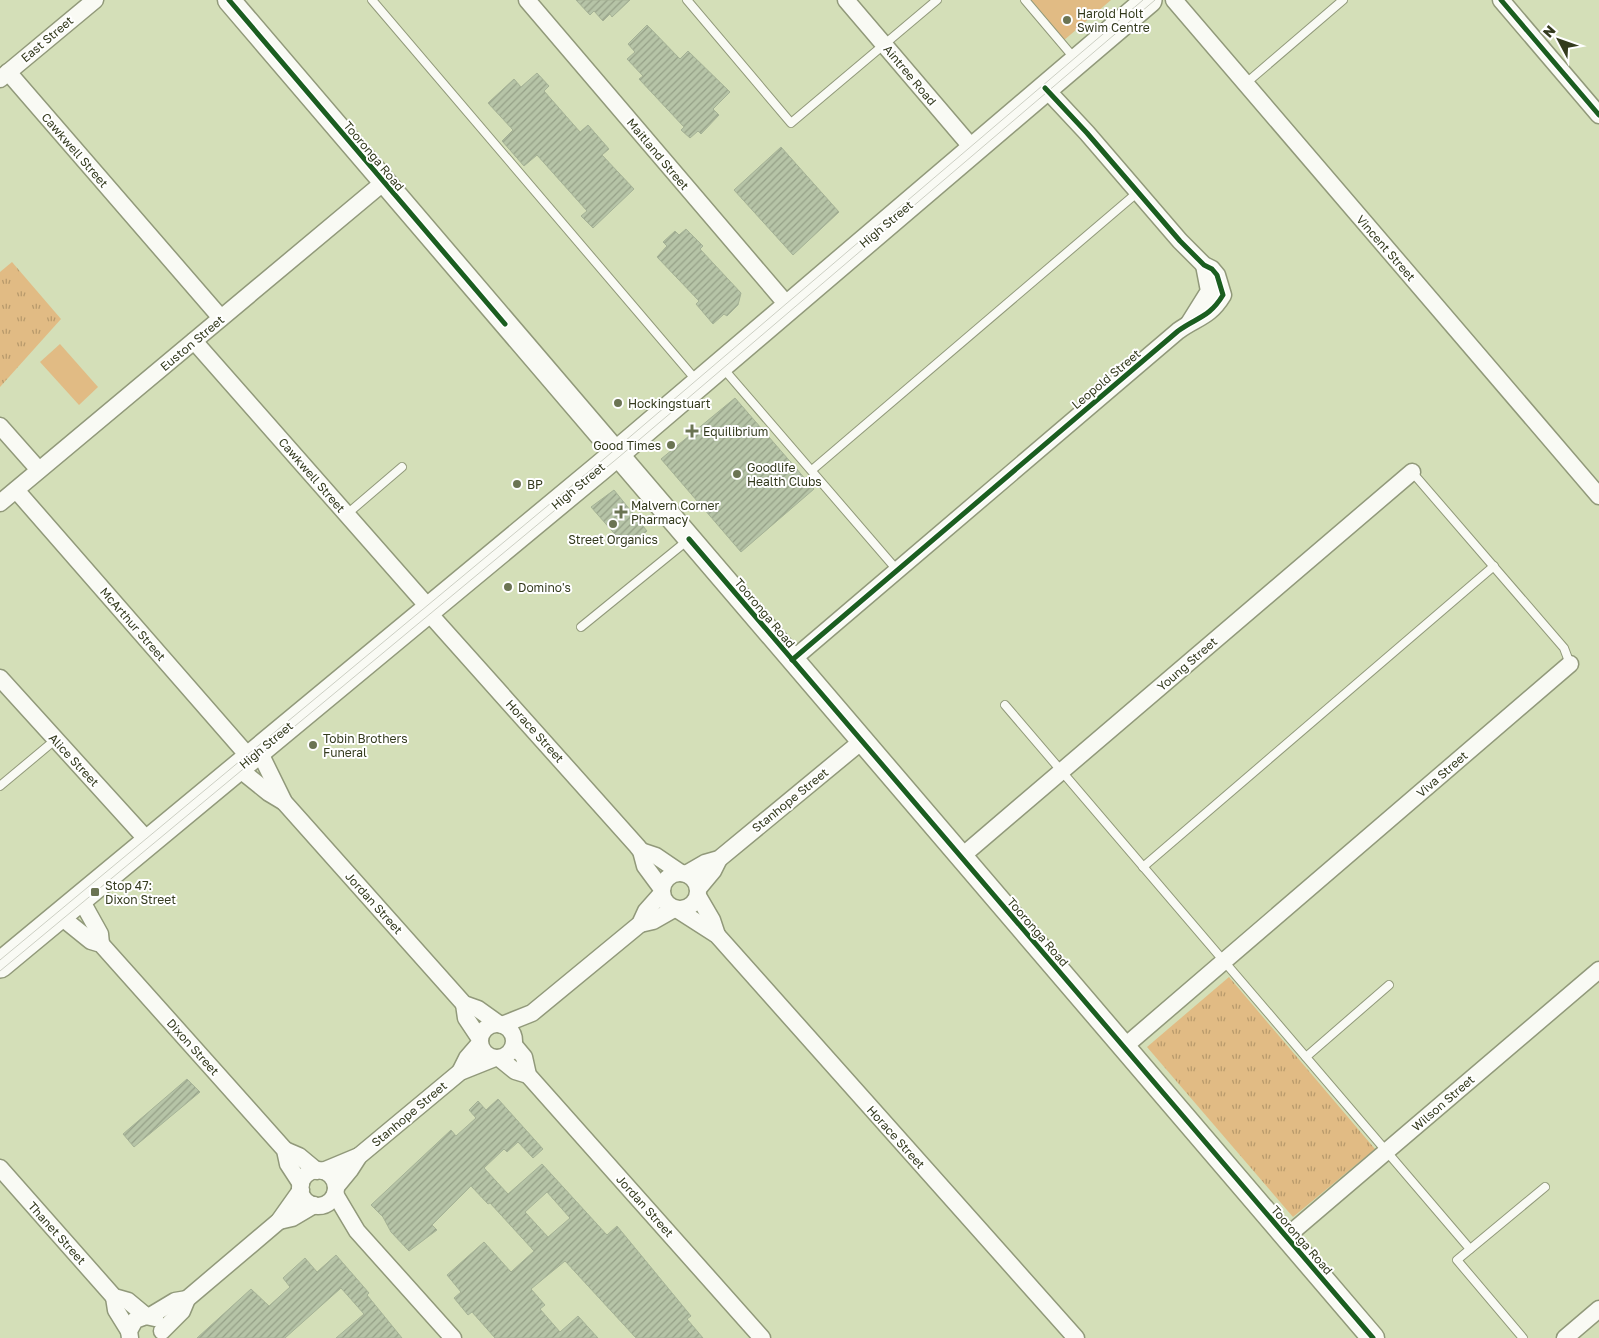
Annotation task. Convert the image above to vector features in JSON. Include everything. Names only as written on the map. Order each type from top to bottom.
[{"type":"main road","name":"Tooronga Road","points":[[228,0],[1371,1337]]},
{"type":"main road","name":"High Street","points":[[0,965],[616,454],[1149,0]]},
{"type":"street","name":"East Street","points":[[4,76],[95,0]]},
{"type":"street","name":"Maitland Street","points":[[527,0],[789,307]]},
{"type":"street","name":"Aintree Road","points":[[846,0],[974,150]]},
{"type":"street","name":"Vincent Street","points":[[1174,0],[1599,496]]},
{"type":"street","points":[[1500,0],[1599,116]]},
{"type":"street","name":"Cawkwell Street","points":[[4,76],[221,318]]},
{"type":"street","name":"Leopold Street","points":[[792,660],[1189,323],[1216,293],[1204,265],[1046,88]]},
{"type":"street","name":"Euston Street","points":[[0,503],[384,182]]},
{"type":"street","name":"Cawkwell Street","points":[[194,341],[429,610]]},
{"type":"street","points":[[0,426],[39,470]]},
{"type":"street","name":"Young Street","points":[[961,857],[1412,472]]},
{"type":"street","name":"McArthur Street","points":[[16,490],[249,759]]},
{"type":"street","name":"Horace Street","points":[[429,610],[641,851],[645,866],[662,891]]},
{"type":"street","name":"Viva Street","points":[[1124,1047],[1570,664]]},
{"type":"street","name":"Alice Street","points":[[0,678],[149,842]]},
{"type":"street","name":"Stanhope Street","points":[[683,874],[705,863],[719,859],[862,741]]},
{"type":"street","name":"Jordan Street","points":[[249,759],[269,793],[284,802]]},
{"type":"street","name":"Jordan Street","points":[[249,759],[284,802],[464,1004],[478,1009],[501,1024]]},
{"type":"street","name":"Horace Street","points":[[641,851],[656,856],[683,874]]},
{"type":"street","name":"Stanhope Street","points":[[698,892],[719,859]]},
{"type":"street","points":[[532,1013],[508,1054],[497,1058],[485,1053],[480,1041],[486,1028],[532,1013],[640,924],[646,911],[662,891],[668,878],[683,874],[694,880],[698,892],[690,906],[676,909],[653,921],[640,924]]},
{"type":"street","points":[[662,891],[665,903],[676,909]]},
{"type":"street","name":"Horace Street","points":[[698,892],[717,935]]},
{"type":"street","name":"Dixon Street","points":[[80,898],[100,934],[101,944]]},
{"type":"street","name":"Horace Street","points":[[676,909],[717,935],[1076,1338]]},
{"type":"street","name":"Dixon Street","points":[[60,916],[91,941],[101,944],[285,1150],[299,1156],[320,1171]]},
{"type":"street","name":"Wilson Street","points":[[1286,1237],[1599,970]]},
{"type":"street","name":"Jordan Street","points":[[464,1004],[466,1018],[480,1041]]},
{"type":"street","points":[[501,1024],[511,1030],[514,1042]]},
{"type":"street","name":"Stanhope Street","points":[[460,1072],[467,1058],[480,1041]]},
{"type":"street","name":"Jordan Street","points":[[514,1042],[524,1057],[528,1075],[762,1338]]},
{"type":"street","name":"Jordan Street","points":[[497,1058],[515,1071],[528,1075]]},
{"type":"street","name":"Stanhope Street","points":[[335,1190],[359,1156],[460,1072],[497,1058]]},
{"type":"street","name":"Dixon Street","points":[[285,1150],[288,1164],[301,1187]]},
{"type":"street","name":"Stanhope Street","points":[[320,1171],[359,1156]]},
{"type":"street","name":"Thanet Street","points":[[0,1168],[114,1297],[128,1302],[158,1322],[162,1335]]},
{"type":"street","points":[[128,1335],[135,1320],[148,1316],[175,1302],[187,1299],[279,1221],[307,1175],[320,1171],[332,1177],[335,1190],[357,1231],[453,1338]]},
{"type":"street","points":[[301,1187],[305,1200],[318,1206],[357,1231]]},
{"type":"street","points":[[279,1221],[292,1218],[330,1202],[335,1190]]},
{"type":"street","name":"Thanet Street","points":[[114,1297],[116,1310],[128,1335]]},
{"type":"street","points":[[162,1335],[182,1311],[187,1299]]},
{"type":"street","points":[[1565,1338],[1599,1309]]},
{"type":"lane","points":[[372,0],[699,384]]},
{"type":"lane","points":[[687,0],[791,123],[937,0]]},
{"type":"lane","points":[[1025,0],[1077,62]]},
{"type":"lane","points":[[1245,84],[1344,0]]},
{"type":"lane","points":[[812,470],[1138,192]]},
{"type":"lane","points":[[720,366],[897,570]]},
{"type":"lane","points":[[347,514],[402,467]]},
{"type":"lane","name":"Viva Street","points":[[1412,472],[1564,648],[1570,664]]},
{"type":"lane","points":[[581,627],[689,539]]},
{"type":"lane","points":[[1143,867],[1494,566]]},
{"type":"lane","points":[[1005,705],[1470,1250]]},
{"type":"lane","points":[[0,786],[55,740]]},
{"type":"lane","points":[[1306,1057],[1389,985]]},
{"type":"lane","points":[[1523,1338],[1457,1260],[1545,1187]]},
{"type":"green space","name":"Harold Holt Swim Centre","points":[[1029,0],[1111,0],[1063,41]]},
{"type":"green space","points":[[12,262],[61,319],[0,387],[0,272]]},
{"type":"green space","points":[[60,344],[98,387],[79,405],[40,362]]},
{"type":"green space","points":[[1229,977],[1375,1149],[1293,1217],[1147,1047]]},
{"type":"building","points":[[576,0],[630,0],[612,17],[610,14],[603,21],[594,11],[590,15]]},
{"type":"building","points":[[647,25],[680,59],[688,51],[730,92],[713,109],[719,115],[701,134],[698,131],[690,138],[681,130],[684,127],[639,79],[643,76],[627,59],[635,52],[628,44]]},
{"type":"building","points":[[537,73],[549,86],[544,91],[580,132],[588,125],[609,149],[602,155],[634,189],[593,228],[581,216],[587,211],[537,155],[524,166],[502,141],[513,130],[488,103],[514,79],[521,87]]},
{"type":"building","points":[[781,147],[839,212],[793,255],[734,190]]},
{"type":"building","points":[[686,229],[703,246],[700,249],[741,293],[738,305],[727,316],[724,314],[713,324],[696,304],[699,301],[657,257],[667,246],[663,242],[675,231],[679,235]]},
{"type":"building","name":"Goodlife Health Clubs","points":[[735,398],[814,489],[741,552],[661,459]]},
{"type":"building","points":[[614,490],[647,531],[627,548],[591,507]]},
{"type":"building","points":[[187,1079],[200,1092],[134,1147],[123,1134]]},
{"type":"building","points":[[498,1099],[543,1149],[533,1158],[518,1142],[507,1152],[504,1149],[484,1168],[508,1194],[542,1164],[607,1235],[617,1226],[691,1316],[687,1319],[703,1338],[636,1338],[565,1261],[531,1289],[545,1305],[540,1309],[560,1332],[578,1316],[598,1338],[495,1338],[472,1312],[468,1315],[454,1298],[461,1292],[447,1275],[484,1242],[511,1272],[534,1251],[490,1203],[488,1204],[471,1186],[432,1225],[437,1230],[409,1251],[391,1232],[383,1217],[371,1205],[451,1130],[456,1136],[476,1118],[469,1110],[478,1101],[486,1110]],"holes":[[[547,1192],[570,1218],[548,1237],[525,1212]]]},
{"type":"building","points":[[336,1255],[369,1293],[367,1295],[402,1338],[336,1338],[364,1314],[341,1288],[285,1338],[197,1338],[251,1289],[269,1306],[290,1287],[283,1278],[305,1258],[317,1272]]},
{"type":"tram line","points":[[0,960],[598,464],[1143,0]]},
{"type":"tram line","points":[[0,971],[619,457],[1155,0]]},
{"type":"cycle path","points":[[229,0],[505,324]]},
{"type":"cycle path","points":[[1501,0],[1599,115]]},
{"type":"cycle path","points":[[792,660],[1178,331],[1208,313],[1223,295],[1217,275],[1212,269],[1204,265],[1180,241],[1087,133],[1045,88]]},
{"type":"cycle path","points":[[689,539],[1373,1338]]},
{"type":"place","name":"Harold Holt Swim Centre","points":[[1067,20]]},
{"type":"place","name":"Hockingstuart","points":[[618,403]]},
{"type":"place","name":"Equilibrium","points":[[692,431]]},
{"type":"place","name":"Good Times","points":[[671,445]]},
{"type":"place","name":"Goodlife Health Clubs","points":[[737,474]]},
{"type":"place","name":"BP","points":[[517,484]]},
{"type":"place","name":"Malvern Corner Pharmacy","points":[[621,512]]},
{"type":"place","name":"Street Organics","points":[[613,524]]},
{"type":"place","name":"Domino's","points":[[508,587]]},
{"type":"place","name":"Tobin Brothers Funeral","points":[[313,745]]},
{"type":"place","name":"Stop 47: Dixon Street","points":[[95,892]]}]
